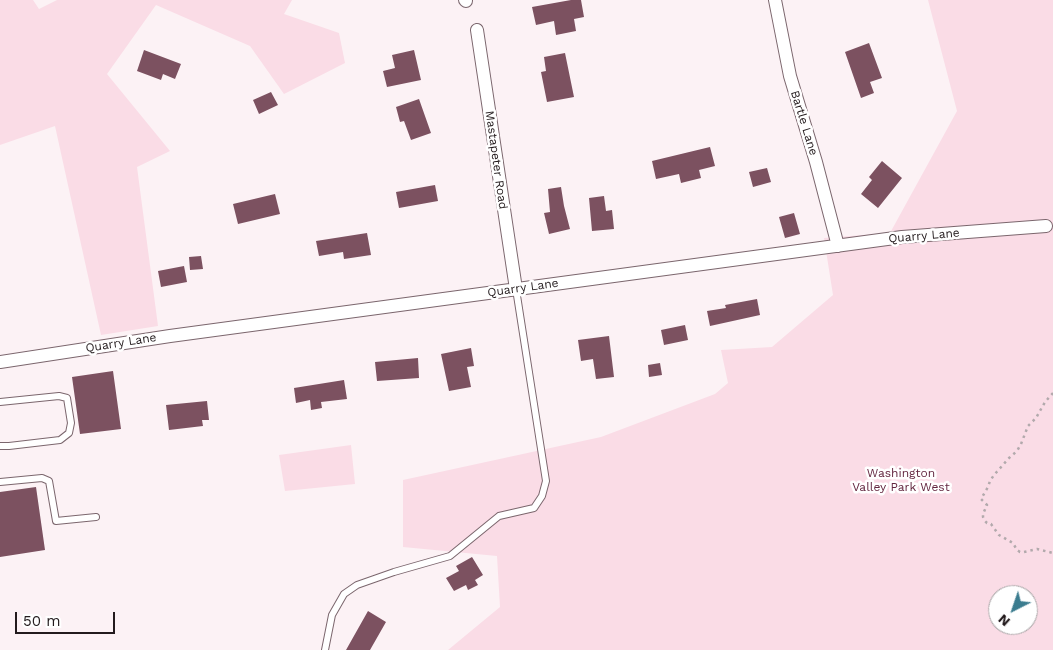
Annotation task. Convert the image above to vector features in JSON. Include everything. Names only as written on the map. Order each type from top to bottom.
[{"type":"street","name":"Bartle Lane","points":[[775,0],[790,76],[816,162],[838,246]]},
{"type":"street","name":"Mastapeter Road","points":[[477,30],[516,289]]},
{"type":"street","name":"Quarry Lane","points":[[0,362],[170,336],[902,237],[1046,226]]},
{"type":"lane","points":[[325,650],[332,615],[344,594],[357,585],[450,556],[499,516],[534,508],[542,496],[546,481],[516,289]]},
{"type":"lane","points":[[0,402],[59,396],[67,398],[71,424],[69,433],[60,440],[0,446]]},
{"type":"lane","points":[[0,482],[42,478],[49,481],[56,521],[96,517]]},
{"type":"path","points":[[1053,393],[1045,402],[1036,418],[1028,426],[1017,451],[1008,458],[994,475],[981,499],[988,506],[983,514],[985,521],[991,524],[999,534],[1013,543],[1017,550],[1024,552],[1037,549],[1053,553]]},
{"type":"green space","points":[[0,0],[33,0],[39,9],[57,0],[292,0],[284,14],[339,33],[345,63],[284,94],[250,46],[156,5],[107,74],[170,151],[137,167],[158,326],[101,335],[55,126],[0,145]]},
{"type":"green space","name":"Washington Valley Park West","points":[[928,0],[1053,0],[1053,650],[448,650],[500,607],[497,556],[403,547],[403,480],[601,437],[715,394],[728,383],[721,350],[772,347],[833,295],[824,238],[890,233],[957,111]]},
{"type":"green space","points":[[351,445],[355,484],[285,491],[279,455]]},
{"type":"building","points":[[581,0],[584,17],[574,19],[576,31],[556,35],[554,21],[536,25],[532,7]]},
{"type":"building","points":[[869,43],[882,78],[870,82],[874,93],[861,98],[845,52]]},
{"type":"building","points":[[144,50],[181,64],[175,79],[163,74],[161,80],[137,71]]},
{"type":"building","points":[[414,50],[421,80],[387,87],[383,71],[395,68],[392,55]]},
{"type":"building","points":[[565,53],[574,97],[547,102],[541,72],[546,71],[544,57]]},
{"type":"building","points":[[271,92],[278,105],[259,114],[253,100]]},
{"type":"building","points":[[419,99],[431,133],[411,140],[404,121],[400,122],[396,107]]},
{"type":"building","points":[[710,147],[715,166],[699,170],[701,178],[681,183],[679,174],[656,179],[652,161]]},
{"type":"building","points":[[882,161],[902,178],[878,208],[861,194],[872,180],[869,177]]},
{"type":"building","points":[[767,168],[771,182],[753,187],[749,172]]},
{"type":"building","points":[[435,185],[438,201],[399,208],[396,192]]},
{"type":"building","points":[[561,187],[570,229],[549,234],[544,213],[550,212],[548,189]]},
{"type":"building","points":[[275,194],[280,214],[238,224],[233,204]]},
{"type":"building","points":[[604,196],[606,211],[612,210],[614,229],[592,231],[589,198]]},
{"type":"building","points":[[794,213],[800,234],[785,238],[779,217]]},
{"type":"building","points":[[367,233],[371,255],[344,259],[343,252],[319,256],[316,241]]},
{"type":"building","points":[[201,256],[203,269],[190,270],[189,257]]},
{"type":"building","points":[[184,266],[187,282],[161,287],[158,271]]},
{"type":"building","points":[[757,299],[760,315],[710,326],[707,311],[726,308],[725,305]]},
{"type":"building","points":[[685,325],[688,340],[664,345],[661,330]]},
{"type":"building","points":[[609,336],[614,377],[596,379],[593,359],[581,361],[578,340]]},
{"type":"building","points":[[471,348],[474,366],[467,367],[471,387],[449,391],[441,354]]},
{"type":"building","points":[[418,358],[419,378],[377,381],[375,362]]},
{"type":"building","points":[[660,363],[662,375],[649,377],[648,365]]},
{"type":"building","points":[[113,371],[121,429],[80,434],[72,377]]},
{"type":"building","points":[[344,380],[347,399],[321,402],[322,408],[311,410],[310,400],[296,403],[294,388]]},
{"type":"building","points":[[207,401],[209,420],[202,420],[203,426],[169,430],[166,405]]},
{"type":"building","points":[[36,487],[45,550],[0,557],[0,492]]},
{"type":"building","points":[[472,557],[483,575],[475,580],[478,585],[468,590],[466,585],[454,591],[446,578],[459,571],[456,566]]},
{"type":"building","points":[[368,611],[386,622],[370,650],[346,650]]}]
